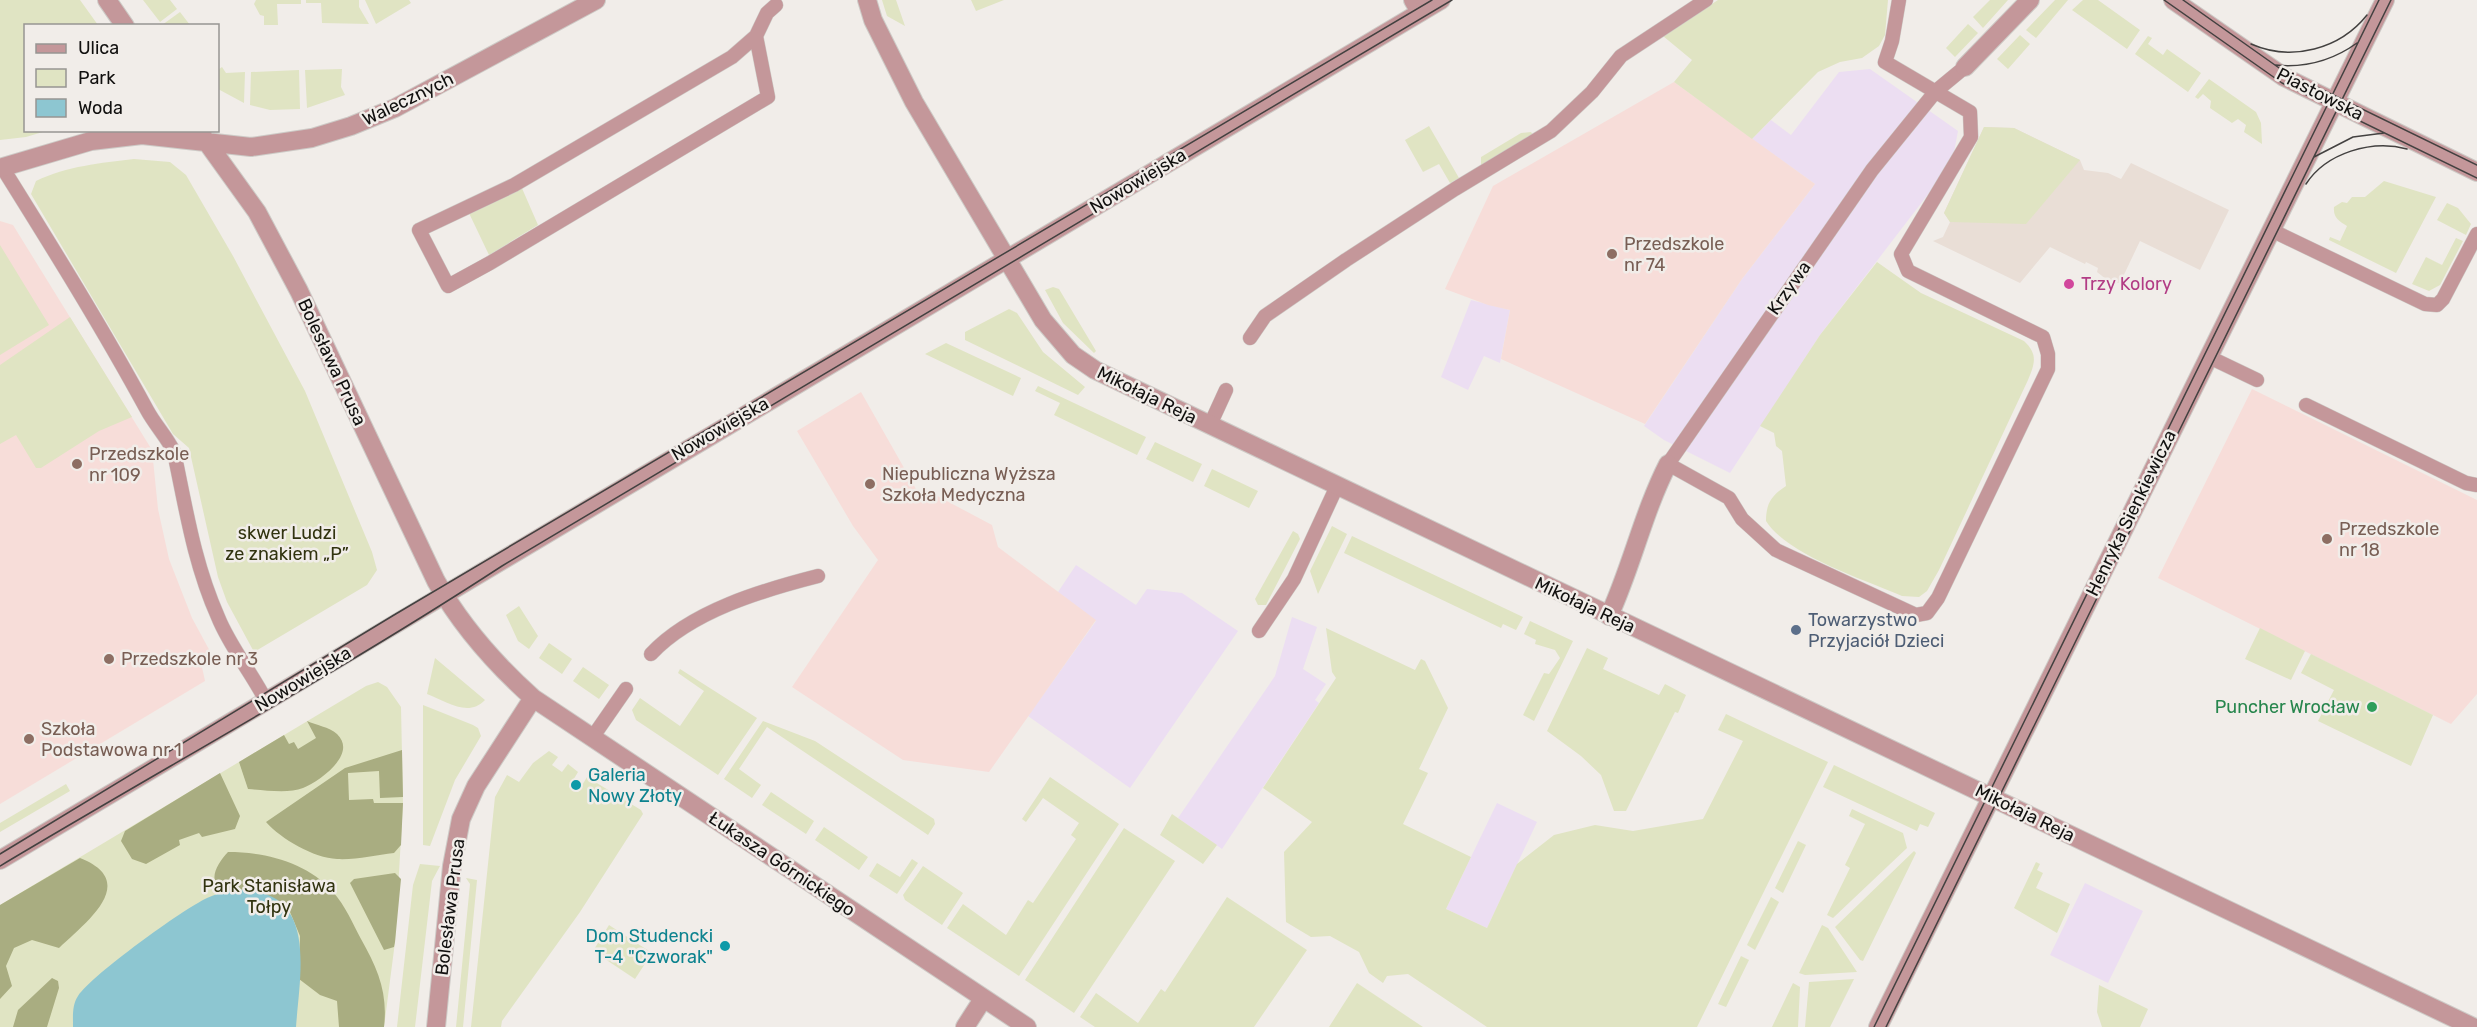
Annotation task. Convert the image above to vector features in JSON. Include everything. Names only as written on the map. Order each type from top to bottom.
[{"type":"street","points":[[107,0],[124,24]]},
{"type":"street","name":"Walecznych","points":[[201,136],[251,147],[292,142],[351,126],[395,108],[596,0]]},
{"type":"street","name":"Mikołaja Reja","points":[[867,0],[873,20],[914,102],[1043,320],[1073,355],[1095,370],[2473,1027]]},
{"type":"street","name":"Nowowiejska","points":[[0,860],[1006,259],[1417,6],[1441,0]]},
{"type":"street","name":"Krzywa","points":[[1965,67],[2030,0]]},
{"type":"street","name":"Piastowska","points":[[2173,0],[2279,74],[2477,171]]},
{"type":"street","name":"Henryka Sienkiewicza","points":[[1878,1027],[2385,0]]},
{"type":"street","points":[[1,166],[101,140],[142,135],[201,136]]},
{"type":"street","name":"Bolesława Prusa","points":[[201,136],[256,212],[299,291],[443,594]]},
{"type":"street","name":"Krzywa","points":[[1609,616],[1625,580],[1651,497],[1668,464]]},
{"type":"street","name":"Łukasza Górnickiego","points":[[443,594],[459,620],[487,655],[533,698],[1027,1027]]},
{"type":"street","name":"Bolesława Prusa","points":[[436,1027],[452,866],[461,819],[476,786],[533,698]]},
{"type":"street","points":[[965,1027],[983,999]]},
{"type":"lane","points":[[1250,338],[1265,316],[1346,260],[1455,189],[1551,131],[1592,92],[1621,56],[1706,0]]},
{"type":"lane","points":[[1668,464],[1729,498],[1742,519],[1776,550],[1902,610],[1916,615],[1927,613],[1942,588],[2048,369],[2048,354],[2043,337],[1908,271],[1904,266],[1901,254],[1971,136],[1970,112],[1885,62],[1893,41],[1899,0]]},
{"type":"lane","points":[[756,36],[768,97],[448,286],[419,230],[514,184],[732,57],[756,36],[767,13],[776,5]]},
{"type":"lane","name":"Krzywa","points":[[1668,464],[1872,170],[1936,91],[1965,67]]},
{"type":"lane","points":[[1,166],[111,343],[149,414],[174,452],[191,539],[204,582],[219,620],[266,701]]},
{"type":"lane","points":[[2271,230],[2425,304],[2437,305],[2443,299],[2477,234]]},
{"type":"lane","points":[[2209,357],[2257,380]]},
{"type":"lane","points":[[1210,425],[1226,390]]},
{"type":"lane","points":[[2307,405],[2466,483],[2477,485]]},
{"type":"lane","points":[[1259,631],[1294,579],[1337,486]]},
{"type":"lane","points":[[651,654],[681,630],[718,609],[769,588],[818,576]]},
{"type":"lane","points":[[592,738],[626,689]]},
{"type":"shaded area","points":[[1870,69],[1958,131],[1952,163],[1820,335],[1730,473],[1664,440],[1644,426],[1742,279],[1815,184],[1752,139],[1771,120],[1791,135],[1839,72]]},
{"type":"shaded area","name":"Przedszkole nr 74","points":[[1674,82],[1815,184],[1742,279],[1645,424],[1501,359],[1510,310],[1488,305],[1445,289],[1493,186]]},
{"type":"shaded area","points":[[1984,127],[2014,128],[2080,160],[2084,170],[2108,173],[2121,179],[2131,163],[2229,210],[2200,270],[2140,241],[2120,283],[2111,283],[2097,272],[2098,268],[2050,247],[2020,283],[1933,241],[1943,237],[1950,222],[1944,213]]},
{"type":"shaded area","points":[[0,221],[13,225],[152,450],[158,509],[169,559],[192,618],[212,655],[205,660],[202,667],[205,681],[0,804]]},
{"type":"shaded area","points":[[1471,300],[1510,310],[1500,363],[1484,356],[1468,390],[1441,377]]},
{"type":"shaded area","name":"Przedszkole nr 18","points":[[2252,389],[2477,500],[2477,694],[2451,724],[2158,578]]},
{"type":"shaded area","points":[[861,392],[920,496],[926,490],[992,525],[998,547],[1096,620],[989,772],[903,760],[792,687],[878,560],[853,526],[797,431]]},
{"type":"shaded area","points":[[1076,565],[1136,605],[1147,589],[1182,593],[1238,631],[1130,788],[1028,716],[1096,621],[1058,592]]},
{"type":"shaded area","points":[[1292,617],[1317,627],[1303,669],[1326,684],[1315,700],[1319,703],[1222,849],[1178,818],[1275,676]]},
{"type":"shaded area","points":[[1497,803],[1537,822],[1487,928],[1446,909]]},
{"type":"shaded area","points":[[2085,883],[2143,911],[2108,983],[2050,955]]},
{"type":"green space","points":[[0,0],[80,0],[97,24],[24,24],[24,132],[43,132],[26,137],[0,140]]},
{"type":"green space","points":[[143,0],[170,0],[177,9],[160,22]]},
{"type":"green space","points":[[256,0],[301,0],[301,4],[277,4],[278,25],[264,25],[264,16],[260,15],[254,4]]},
{"type":"green space","points":[[306,0],[359,0],[359,7],[369,24],[322,23],[321,3],[306,3]]},
{"type":"green space","points":[[365,0],[409,0],[411,3],[376,24]]},
{"type":"green space","points":[[882,0],[896,0],[905,26],[887,16]]},
{"type":"green space","points":[[971,0],[1004,0],[976,11]]},
{"type":"green space","points":[[1718,0],[1888,0],[1885,35],[1879,46],[1862,58],[1840,62],[1818,72],[1752,139],[1674,82],[1692,60],[1663,36]]},
{"type":"green space","points":[[1990,0],[2008,0],[1983,28],[1973,17]]},
{"type":"green space","points":[[2055,0],[2068,0],[2036,38],[2026,30]]},
{"type":"green space","points":[[2083,0],[2098,0],[2140,30],[2127,49],[2072,10]]},
{"type":"green space","points":[[180,12],[189,24],[163,24]]},
{"type":"green space","points":[[1968,24],[1978,33],[1955,57],[1946,48]]},
{"type":"green space","points":[[2020,35],[2030,44],[2008,69],[1997,59]]},
{"type":"green space","points":[[2148,36],[2152,38],[2148,44],[2163,55],[2167,49],[2201,73],[2188,92],[2135,54]]},
{"type":"green space","points":[[222,67],[226,73],[245,72],[244,103],[219,90],[219,69]]},
{"type":"green space","points":[[342,69],[341,87],[345,95],[307,108],[305,70]]},
{"type":"green space","points":[[299,70],[300,109],[270,110],[250,105],[251,72]]},
{"type":"green space","points":[[2209,79],[2256,112],[2261,123],[2262,144],[2244,132],[2246,125],[2238,119],[2232,123],[2210,108],[2211,101],[2203,94],[2198,99],[2195,97]]},
{"type":"green space","points":[[1429,126],[1459,178],[1450,183],[1439,164],[1423,172],[1405,140]]},
{"type":"green space","points":[[1984,127],[2014,128],[2080,160],[2026,224],[1950,222],[1944,213]]},
{"type":"green space","points":[[1531,132],[1533,135],[1481,166],[1481,157],[1521,133]]},
{"type":"green space","name":"skwer Ludzi ze znakiem „P”","points":[[134,159],[170,162],[186,175],[233,256],[305,391],[372,552],[377,570],[367,585],[254,652],[227,602],[218,577],[189,448],[173,434],[31,194],[36,181],[48,176],[84,166]]},
{"type":"green space","points":[[2384,181],[2436,197],[2396,273],[2329,240],[2330,237],[2340,241],[2347,226],[2336,217],[2334,207],[2342,202],[2347,203],[2352,197],[2365,197]]},
{"type":"green space","points":[[521,186],[538,225],[489,255],[468,211]]},
{"type":"green space","points":[[2447,203],[2458,208],[2471,224],[2466,235],[2437,220]]},
{"type":"green space","points":[[2456,238],[2463,241],[2440,285],[2429,291],[2412,284],[2426,257],[2442,265]]},
{"type":"green space","points":[[0,245],[49,325],[0,355]]},
{"type":"green space","points":[[1877,262],[1921,293],[2024,341],[2032,350],[2034,359],[2028,380],[1939,570],[1927,591],[1919,597],[1902,596],[1828,565],[1791,545],[1766,521],[1767,509],[1771,500],[1786,486],[1782,451],[1776,446],[1774,433],[1760,426],[1820,335]]},
{"type":"green space","points":[[1053,287],[1059,289],[1096,351],[1094,353],[1063,323],[1045,290]]},
{"type":"green space","points":[[1009,309],[1017,313],[1043,352],[1085,387],[1078,395],[965,340],[965,332]]},
{"type":"green space","points":[[70,317],[132,417],[99,431],[41,468],[36,468],[16,435],[0,444],[0,365]]},
{"type":"green space","points":[[946,343],[1021,378],[1013,396],[925,354]]},
{"type":"green space","points":[[1038,386],[1146,437],[1137,455],[1054,415],[1060,403],[1035,391]]},
{"type":"green space","points":[[1155,442],[1202,464],[1193,482],[1146,459]]},
{"type":"green space","points":[[1212,469],[1258,491],[1249,508],[1204,486]]},
{"type":"green space","points":[[1332,526],[1347,534],[1318,594],[1310,571]]},
{"type":"green space","points":[[1293,531],[1300,539],[1266,605],[1258,605],[1255,599]]},
{"type":"green space","points":[[1352,536],[1523,617],[1516,630],[1503,624],[1501,628],[1344,553]]},
{"type":"green space","points":[[519,606],[538,636],[529,649],[518,641],[506,615]]},
{"type":"green space","points":[[1530,621],[1573,641],[1534,721],[1523,715],[1544,673],[1549,674],[1560,658],[1555,650],[1535,644],[1536,640],[1524,634]]},
{"type":"green space","points":[[1326,628],[1415,670],[1421,659],[1425,661],[1448,708],[1419,769],[1428,773],[1403,824],[1471,857],[1446,909],[1487,928],[1517,864],[1554,835],[1595,825],[1633,831],[1703,819],[1743,741],[1718,730],[1726,714],[1828,762],[1697,1027],[1487,1027],[1408,974],[1387,976],[1383,983],[1369,973],[1359,952],[1330,936],[1311,937],[1286,922],[1284,852],[1312,822],[1263,788],[1336,678],[1332,672]]},
{"type":"green space","points":[[2260,628],[2305,651],[2291,680],[2245,659]]},
{"type":"green space","points":[[549,643],[572,659],[562,674],[539,658]]},
{"type":"green space","points":[[1587,648],[1608,658],[1603,669],[1659,695],[1665,684],[1686,695],[1678,713],[1675,712],[1626,811],[1614,811],[1601,775],[1581,756],[1547,731]]},
{"type":"green space","name":"Puncher Wrocław","points":[[2311,654],[2433,715],[2411,766],[2318,721],[2334,690],[2301,673]]},
{"type":"green space","points":[[435,658],[485,700],[471,708],[464,708],[427,694]]},
{"type":"green space","points":[[583,667],[609,685],[599,699],[573,681]]},
{"type":"green space","points":[[680,669],[757,718],[718,775],[636,720],[632,710],[640,698],[680,726],[704,691],[678,673]]},
{"type":"green space","name":"Park Stanisława Tołpy","points":[[378,682],[387,687],[401,707],[403,803],[395,942],[384,1027],[0,1027],[0,905],[366,686]]},
{"type":"green space","points":[[423,705],[473,725],[478,728],[481,736],[455,780],[430,846],[423,845]]},
{"type":"green space","points":[[307,721],[334,732],[342,742],[343,750],[334,766],[318,779],[297,790],[248,789],[239,762],[284,735],[289,744],[294,742],[298,749],[316,738]]},
{"type":"green space","points":[[763,721],[815,741],[934,819],[935,824],[928,835],[767,727],[739,769],[761,785],[752,798],[724,779]]},
{"type":"green space","points":[[402,750],[403,797],[380,798],[379,771],[348,773],[349,800],[373,799],[374,803],[403,803],[401,845],[394,853],[351,859],[328,858],[298,846],[280,835],[266,822],[345,768]]},
{"type":"green space","points":[[549,751],[558,757],[552,765],[562,772],[568,764],[578,772],[569,787],[578,792],[587,777],[641,810],[643,814],[580,912],[502,1021],[501,1027],[471,1027],[495,797],[507,775],[519,782],[533,763]]},
{"type":"green space","points":[[1834,765],[1935,813],[1928,827],[1920,824],[1917,831],[1823,787]]},
{"type":"green space","points":[[220,773],[240,816],[235,829],[202,837],[199,833],[179,840],[180,845],[146,864],[132,859],[121,841],[125,831]]},
{"type":"green space","points":[[1050,777],[1119,824],[1019,976],[947,928],[963,904],[1006,935],[1028,900],[1033,903],[1076,839],[1071,835],[1079,823],[1043,798],[1026,822],[1022,819]]},
{"type":"green space","points":[[66,784],[70,791],[0,832],[0,823]]},
{"type":"green space","points":[[771,792],[814,821],[806,834],[762,805]]},
{"type":"green space","points":[[1852,809],[1903,833],[1907,848],[1833,918],[1827,915],[1850,868],[1845,865],[1865,824],[1849,816]]},
{"type":"green space","points":[[1172,814],[1217,845],[1203,864],[1160,835]]},
{"type":"green space","points":[[824,827],[868,857],[859,870],[815,840]]},
{"type":"green space","points":[[1124,828],[1175,861],[1074,1013],[1025,980]]},
{"type":"green space","points":[[1798,841],[1806,845],[1783,893],[1775,888]]},
{"type":"green space","points":[[1914,851],[1916,853],[1863,961],[1860,960],[1835,927]]},
{"type":"green space","points":[[228,852],[256,854],[285,861],[311,873],[333,892],[348,915],[377,971],[383,992],[384,1027],[339,1027],[337,1001],[320,995],[299,979],[300,936],[290,912],[248,889],[224,892],[215,883],[217,867]]},
{"type":"green space","points":[[80,858],[98,868],[106,879],[107,890],[102,903],[82,927],[59,948],[32,940],[14,948],[6,966],[12,986],[0,999],[0,905]]},
{"type":"green space","points":[[912,859],[918,863],[897,894],[869,876],[877,863],[900,877]]},
{"type":"green space","points":[[2036,862],[2040,864],[2037,870],[2043,873],[2036,888],[2070,904],[2057,933],[2014,908]]},
{"type":"green space","points":[[420,864],[440,866],[432,881],[415,1027],[397,1027],[413,885]]},
{"type":"green space","points":[[923,866],[963,893],[942,925],[905,900],[903,895]]},
{"type":"green space","points":[[395,873],[401,879],[395,942],[394,947],[384,950],[350,883],[354,879]]},
{"type":"green space","points":[[466,878],[477,880],[463,1027],[456,1027],[470,884]]},
{"type":"green space","points":[[1227,897],[1307,950],[1254,1027],[1095,1027],[1080,1017],[1096,993],[1138,1023],[1161,989],[1165,992]]},
{"type":"green space","points":[[1771,897],[1779,902],[1755,950],[1747,945]]},
{"type":"green space","points":[[609,925],[652,953],[635,979],[593,951]]},
{"type":"green space","points":[[1822,925],[1828,928],[1857,972],[1805,975],[1799,973]]},
{"type":"green space","points":[[1741,956],[1749,960],[1726,1007],[1718,1004]]},
{"type":"green space","points":[[52,978],[58,981],[59,988],[47,1027],[13,1027],[18,1010]]},
{"type":"green space","points":[[1854,979],[1830,1027],[1805,1027],[1809,982]]},
{"type":"green space","points":[[1357,983],[1423,1027],[1329,1027]]},
{"type":"green space","points":[[1793,983],[1800,987],[1798,1027],[1772,1027]]},
{"type":"green space","points":[[2099,985],[2148,1009],[2140,1027],[2102,1027],[2097,1012]]},
{"type":"water","points":[[234,890],[261,892],[280,902],[292,917],[301,958],[296,1027],[73,1027],[76,999],[101,973],[159,928],[195,905],[214,895]]},
{"type":"tram line","points":[[0,854],[394,615],[1432,0]]},
{"type":"tram line","points":[[0,866],[315,682],[502,566],[1452,0]]},
{"type":"tram line","points":[[2164,0],[2282,83],[2477,178]]},
{"type":"tram line","points":[[2183,0],[2282,70],[2477,165]]},
{"type":"tram line","points":[[1874,1027],[2379,0]]},
{"type":"tram line","points":[[1886,1027],[2391,0]]},
{"type":"tram line","points":[[2251,44],[2283,52],[2314,49],[2343,36],[2367,15]]},
{"type":"tram line","points":[[2275,65],[2318,62],[2357,43]]},
{"type":"tram line","points":[[2314,157],[2353,137],[2384,133]]},
{"type":"tram line","points":[[2306,184],[2325,164],[2351,151],[2379,146],[2407,149]]},
{"type":"place","name":"Przedszkole nr 74","points":[[1612,254]]},
{"type":"place","name":"Trzy Kolory","points":[[2069,284]]},
{"type":"place","name":"Przedszkole nr 109","points":[[77,464]]},
{"type":"place","name":"Niepubliczna Wyższa Szkoła Medyczna","points":[[870,484]]},
{"type":"place","name":"Przedszkole nr 18","points":[[2327,539]]},
{"type":"place","name":"Towarzystwo Przyjaciół Dzieci","points":[[1796,630]]},
{"type":"place","name":"Przedszkole nr 3","points":[[109,659]]},
{"type":"place","name":"Puncher Wrocław","points":[[2372,707]]},
{"type":"place","name":"Szkoła Podstawowa nr 1","points":[[29,739]]},
{"type":"place","name":"Galeria Nowy Złoty","points":[[576,785]]},
{"type":"place","name":"Dom Studencki T-4 \"Czworak\"","points":[[725,946]]}]
